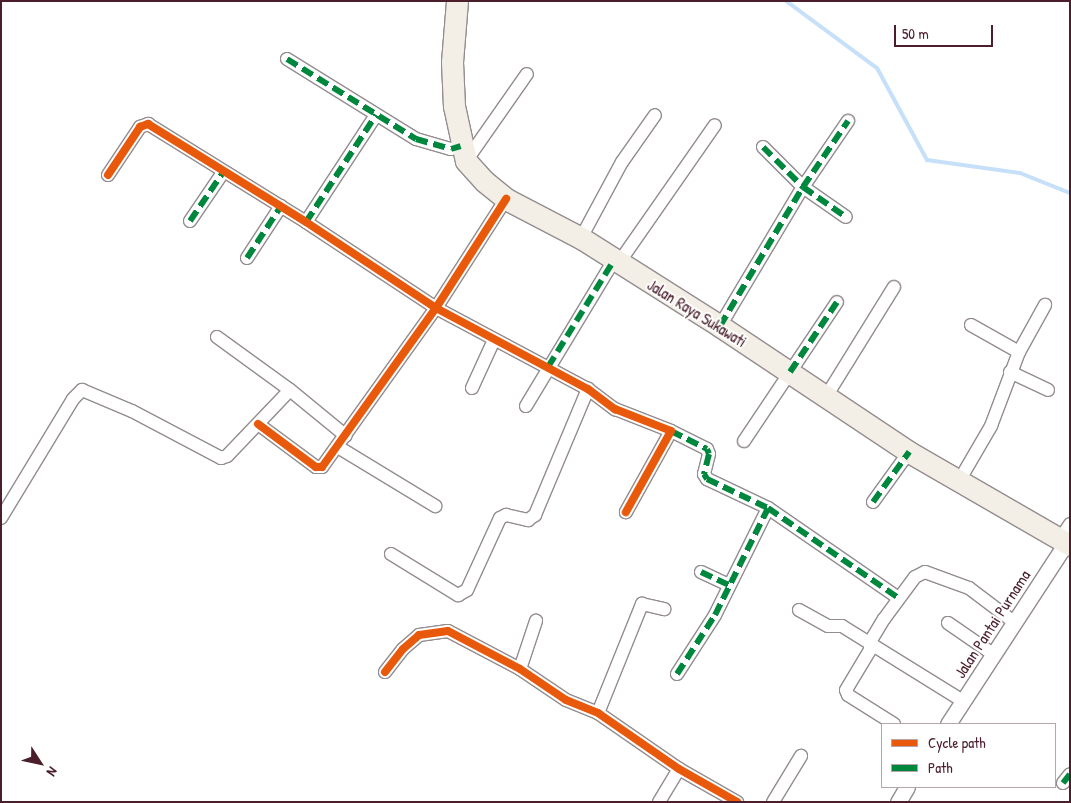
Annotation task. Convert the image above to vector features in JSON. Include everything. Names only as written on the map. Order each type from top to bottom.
[{"type":"highway","points":[[457,1],[452,62],[454,106],[463,154]]},
{"type":"highway","name":"Jalan Raya Sukawati","points":[[463,154],[506,199],[581,238],[827,395],[908,452],[1066,538]]},
{"type":"street","points":[[287,59],[416,139],[463,154],[527,74]]},
{"type":"street","points":[[306,222],[376,115]]},
{"type":"street","points":[[581,238],[622,162],[655,115]]},
{"type":"street","points":[[720,326],[800,192],[848,122]]},
{"type":"street","points":[[108,175],[145,124],[281,206],[436,308],[588,389],[615,409],[670,430],[707,449],[709,454],[704,474],[707,479],[768,508],[897,597]]},
{"type":"street","points":[[526,406],[548,367],[616,262],[715,125]]},
{"type":"street","points":[[763,148],[800,192],[846,217]]},
{"type":"street","points":[[190,221],[224,171]]},
{"type":"street","points":[[258,424],[316,467],[324,465],[436,308],[506,199]]},
{"type":"street","points":[[246,258],[281,206]]},
{"type":"street","points":[[827,395],[894,287]]},
{"type":"street","points":[[744,441],[837,302]]},
{"type":"street","points":[[959,481],[991,426],[1010,372],[1044,305]]},
{"type":"street","points":[[971,325],[1019,352]]},
{"type":"street","points":[[217,337],[290,390],[346,436]]},
{"type":"street","points":[[472,388],[494,340]]},
{"type":"street","points":[[1010,372],[1048,390]]},
{"type":"street","points":[[392,554],[458,595],[467,590],[500,518],[506,515],[528,520],[534,515],[588,389]]},
{"type":"street","points":[[1,518],[73,399],[82,390],[132,411],[221,458],[227,456],[290,390]]},
{"type":"street","points":[[626,512],[670,430]]},
{"type":"street","points":[[338,447],[435,506]]},
{"type":"street","points":[[873,502],[908,452]]},
{"type":"street","points":[[677,674],[715,615],[768,508]]},
{"type":"street","name":"Jalan Pantai Purnama","points":[[949,723],[1066,538]]},
{"type":"street","points":[[701,572],[729,586]]},
{"type":"street","points":[[892,723],[846,693],[870,650],[870,642],[897,597],[915,577],[924,572],[969,588],[1014,622]]},
{"type":"street","points":[[598,713],[642,604],[664,610]]},
{"type":"street","points":[[799,610],[828,626],[839,625],[870,642],[963,701]]},
{"type":"street","points":[[520,669],[536,621]]},
{"type":"street","points":[[948,623],[993,654]]},
{"type":"street","points":[[385,672],[403,649],[419,635],[432,631],[448,631],[520,669],[566,700],[598,713],[679,769],[730,800]]},
{"type":"street","points":[[773,802],[801,756]]},
{"type":"street","points":[[659,802],[679,769]]},
{"type":"street","points":[[898,802],[906,788]]},
{"type":"waterway","points":[[786,1],[877,68],[927,160],[1020,173],[1070,193]]},
{"type":"marked path","points":[[287,59],[416,139],[451,149],[461,146]]},
{"type":"marked path","points":[[306,222],[376,115]]},
{"type":"marked path","points":[[720,326],[803,187],[848,121]]},
{"type":"marked path","points":[[763,147],[803,187],[846,217]]},
{"type":"marked path","points":[[190,221],[224,171]]},
{"type":"marked path","points":[[247,258],[281,206]]},
{"type":"marked path","points":[[548,367],[614,260]]},
{"type":"marked path","points":[[790,372],[837,302]]},
{"type":"marked path","points":[[671,431],[707,449],[709,454],[704,474],[707,479],[768,508],[897,597]]},
{"type":"marked path","points":[[873,502],[909,452]]},
{"type":"marked path","points":[[677,674],[715,615],[768,508]]},
{"type":"marked path","points":[[701,572],[729,585]]},
{"type":"marked path","points":[[1063,783],[1070,774]]},
{"type":"cycle path","points":[[108,175],[140,127],[148,124],[306,222],[436,308],[506,199]]},
{"type":"cycle path","points":[[258,424],[316,467],[322,467],[436,308],[588,389],[615,409],[671,431],[626,512]]},
{"type":"cycle path","points":[[385,672],[403,649],[419,635],[448,631],[520,669],[566,700],[598,713],[679,769],[737,802]]}]
